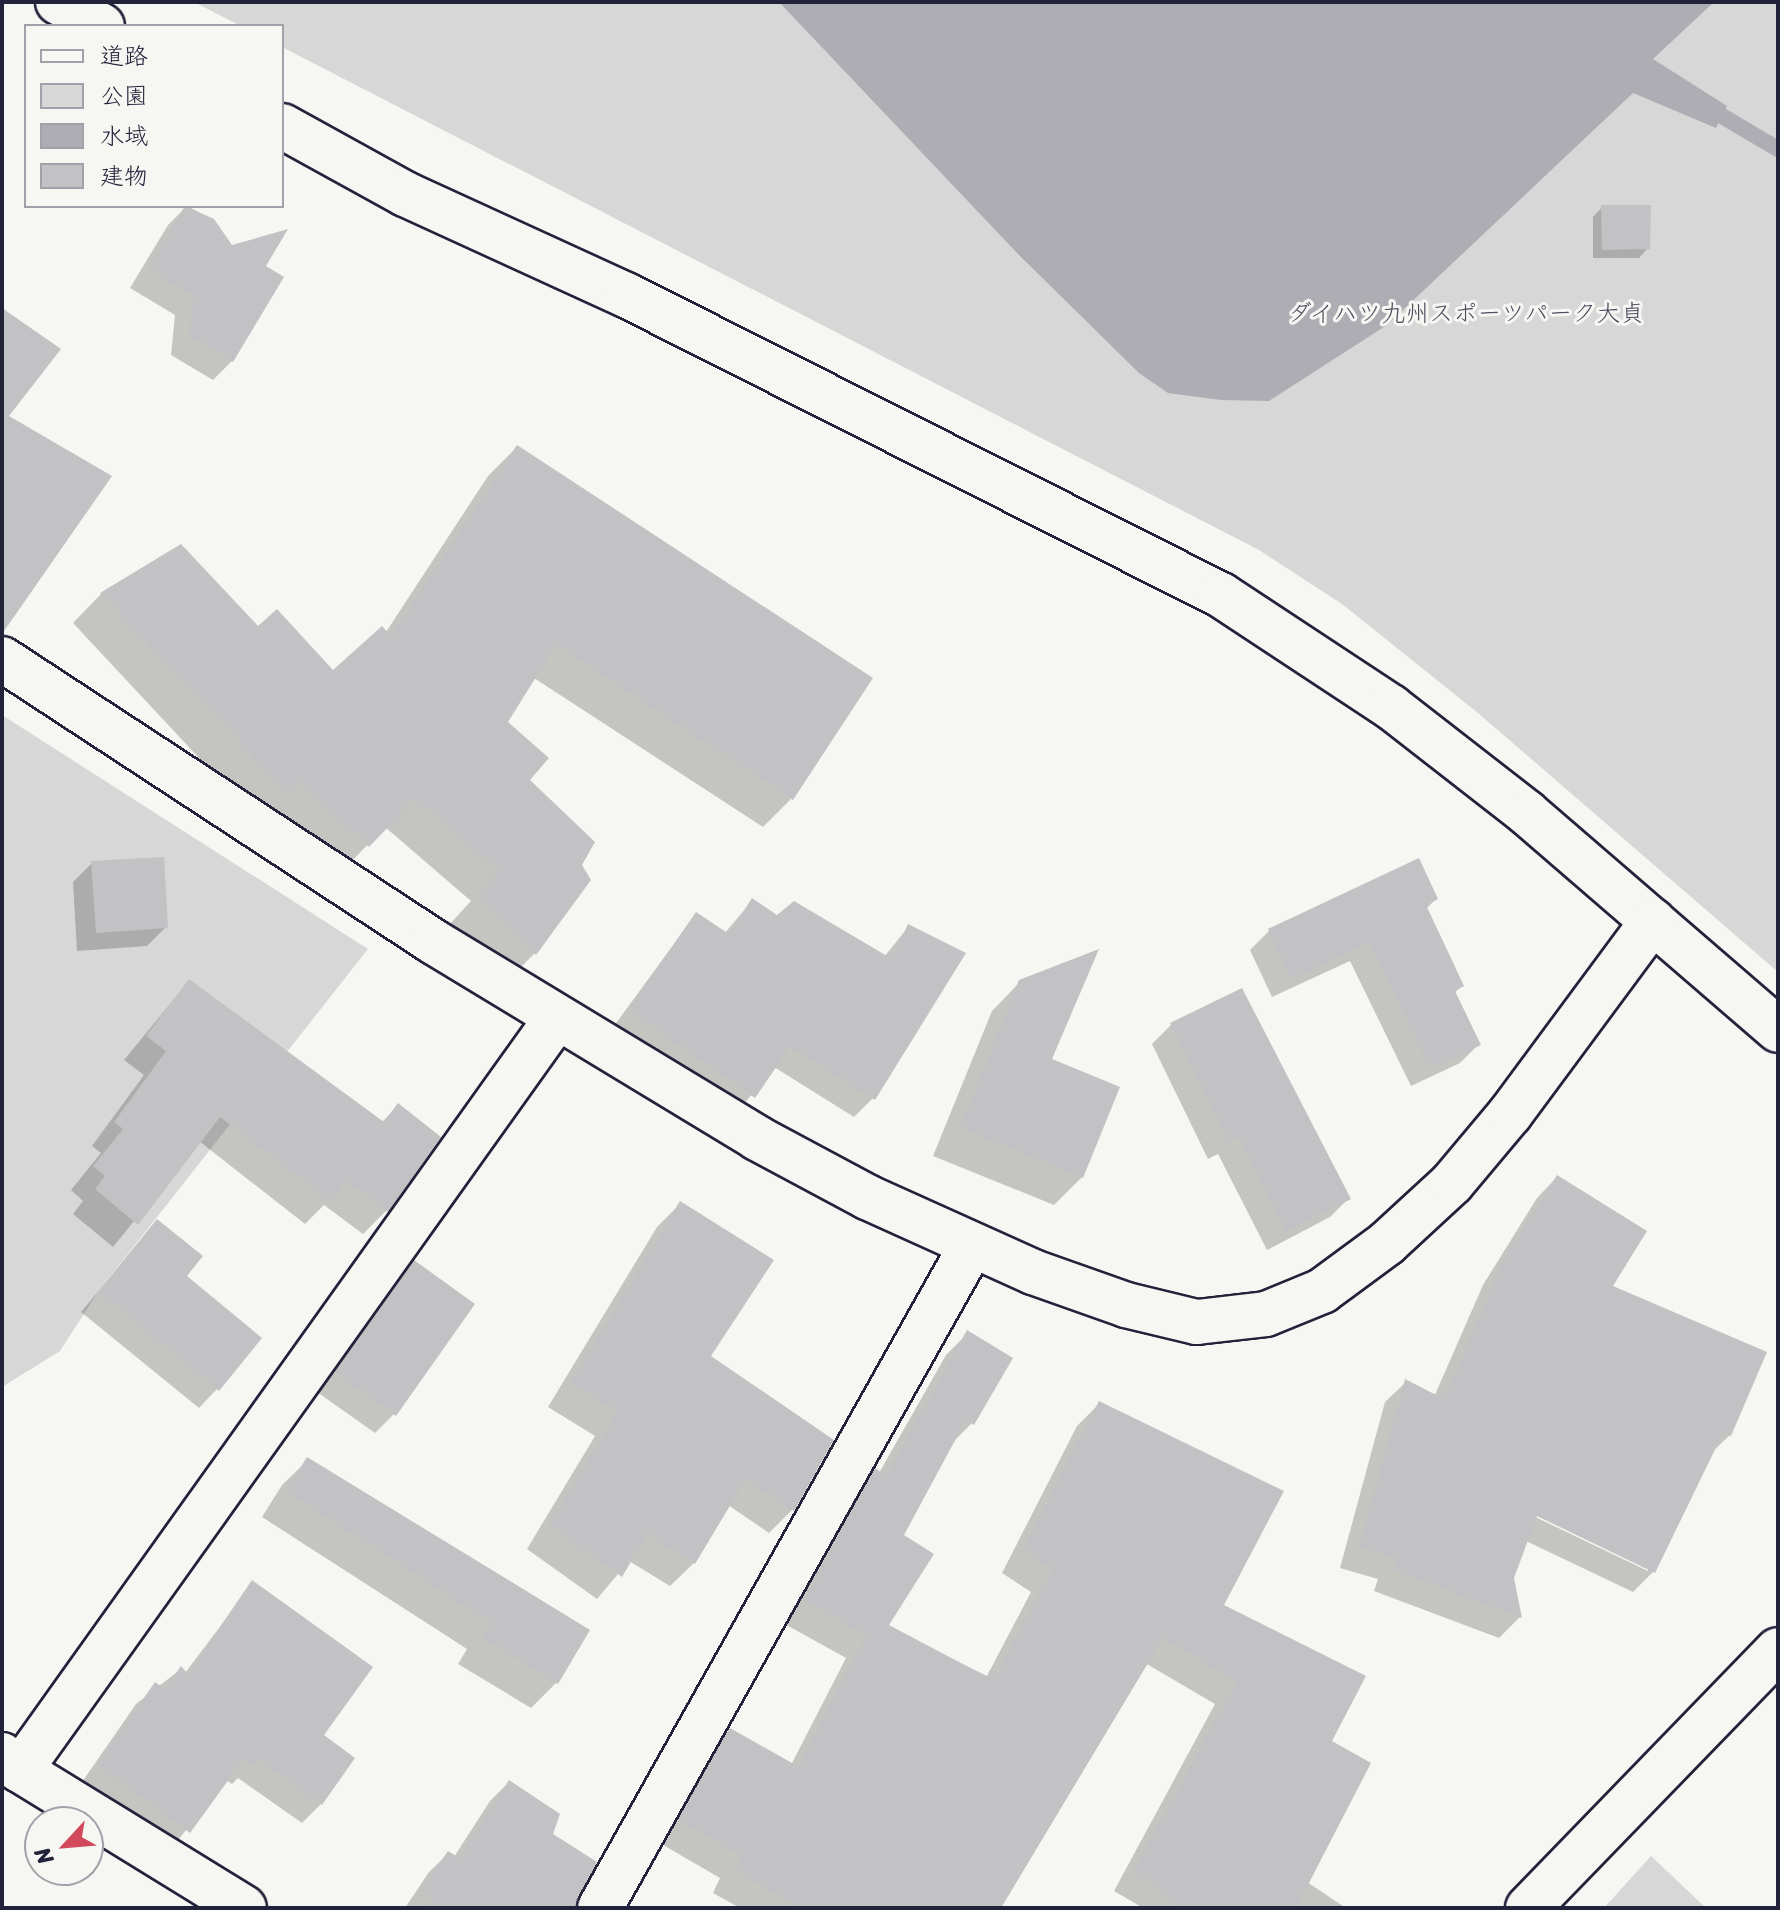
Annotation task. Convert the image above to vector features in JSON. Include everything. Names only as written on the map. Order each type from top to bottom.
[{"type":"street","points":[[58,2],[98,24]]},
{"type":"street","points":[[284,127],[405,194],[626,295],[1221,595],[1391,707],[1527,813],[1778,1030]]},
{"type":"street","points":[[2,659],[556,1019],[757,1138],[972,1245],[1126,1305],[1197,1322],[1266,1314],[1322,1291],[1387,1243],[1452,1183],[1510,1114],[1653,921]]},
{"type":"street","points":[[244,1908],[8,1761],[556,1019]]},
{"type":"street","points":[[600,1908],[972,1245]]},
{"type":"street","points":[[1528,1908],[1778,1650]]},
{"type":"green space","name":"ダイハツ九州スポーツパーク大貞","points":[[194,2],[1778,2],[1778,972],[1478,713],[1342,604],[1259,550],[284,48],[284,24],[237,24]]},
{"type":"green space","points":[[2,715],[368,949],[98,1292],[60,1351],[2,1387]]},
{"type":"green space","points":[[1651,1856],[1706,1908],[1604,1908]]},
{"type":"water","points":[[779,2],[1714,2],[1653,59],[1727,106],[1716,128],[1633,93],[1387,325],[1269,401],[1221,400],[1168,393],[1139,373],[1019,255]]},
{"type":"building","points":[[1601,205],[1651,205],[1650,249],[1602,250]]},
{"type":"building","points":[[184,208],[214,219],[232,245],[288,229],[266,266],[284,277],[233,362],[189,335],[193,296],[148,268]]},
{"type":"building","points":[[2,308],[61,349],[9,416],[112,476],[2,634]]},
{"type":"building","points":[[517,445],[873,678],[793,800],[556,645],[508,722],[549,758],[530,780],[595,842],[582,865],[591,880],[536,955],[475,896],[498,871],[415,799],[369,847],[300,781],[287,793],[100,593],[181,544],[258,626],[277,609],[333,670],[382,626],[391,636]]},
{"type":"building","points":[[164,857],[168,928],[96,933],[91,861]]},
{"type":"building","points":[[1419,858],[1438,899],[1426,905],[1464,986],[1455,991],[1481,1045],[1430,1069],[1369,943],[1291,980],[1268,929]]},
{"type":"building","points":[[752,898],[777,915],[794,901],[892,959],[908,924],[966,953],[875,1100],[790,1047],[755,1098],[628,1010],[696,912],[729,934]]},
{"type":"building","points":[[1099,949],[1052,1059],[1120,1087],[1083,1178],[960,1128],[1019,980]]},
{"type":"building","points":[[189,979],[384,1122],[398,1103],[441,1137],[388,1212],[346,1180],[330,1202],[220,1117],[138,1225],[95,1189],[105,1176],[93,1166],[123,1129],[114,1122],[166,1051],[146,1036]]},
{"type":"building","points":[[1242,988],[1351,1199],[1286,1232],[1238,1137],[1228,1141],[1170,1023]]},
{"type":"building","points":[[1557,1175],[1647,1231],[1613,1286],[1767,1352],[1731,1436],[1723,1433],[1655,1573],[1537,1516],[1514,1578],[1522,1618],[1393,1570],[1398,1558],[1359,1547],[1405,1379],[1444,1399],[1503,1261]]},
{"type":"building","points":[[680,1201],[774,1260],[711,1356],[834,1440],[794,1511],[746,1479],[695,1564],[647,1534],[622,1577],[549,1525],[617,1412],[570,1383]]},
{"type":"building","points":[[157,1219],[203,1256],[187,1276],[262,1338],[219,1391],[98,1292]]},
{"type":"building","points":[[414,1260],[475,1304],[396,1416],[335,1372]]},
{"type":"building","points":[[967,1330],[1013,1358],[974,1425],[966,1420],[904,1535],[934,1554],[889,1625],[987,1677],[990,1670],[998,1673],[1052,1569],[1023,1550],[1099,1401],[1284,1491],[1224,1605],[1366,1676],[1332,1741],[1371,1763],[1296,1908],[1179,1908],[1134,1870],[1236,1682],[1163,1638],[1001,1908],[800,1908],[734,1870],[741,1856],[678,1819],[730,1728],[799,1767],[866,1635],[804,1601],[875,1468],[886,1476]]},
{"type":"building","points":[[307,1457],[590,1630],[558,1684],[482,1638],[491,1623],[286,1491]]},
{"type":"building","points":[[252,1580],[373,1667],[324,1735],[355,1758],[322,1805],[257,1759],[252,1766],[243,1760],[190,1833],[97,1765],[155,1682],[165,1689],[181,1666],[188,1674]]},
{"type":"building","points":[[509,1780],[560,1814],[553,1834],[597,1862],[575,1908],[427,1908],[432,1899],[420,1891],[448,1851],[459,1858]]},
{"type":"waterway","points":[[1722,116],[1778,149]]}]
